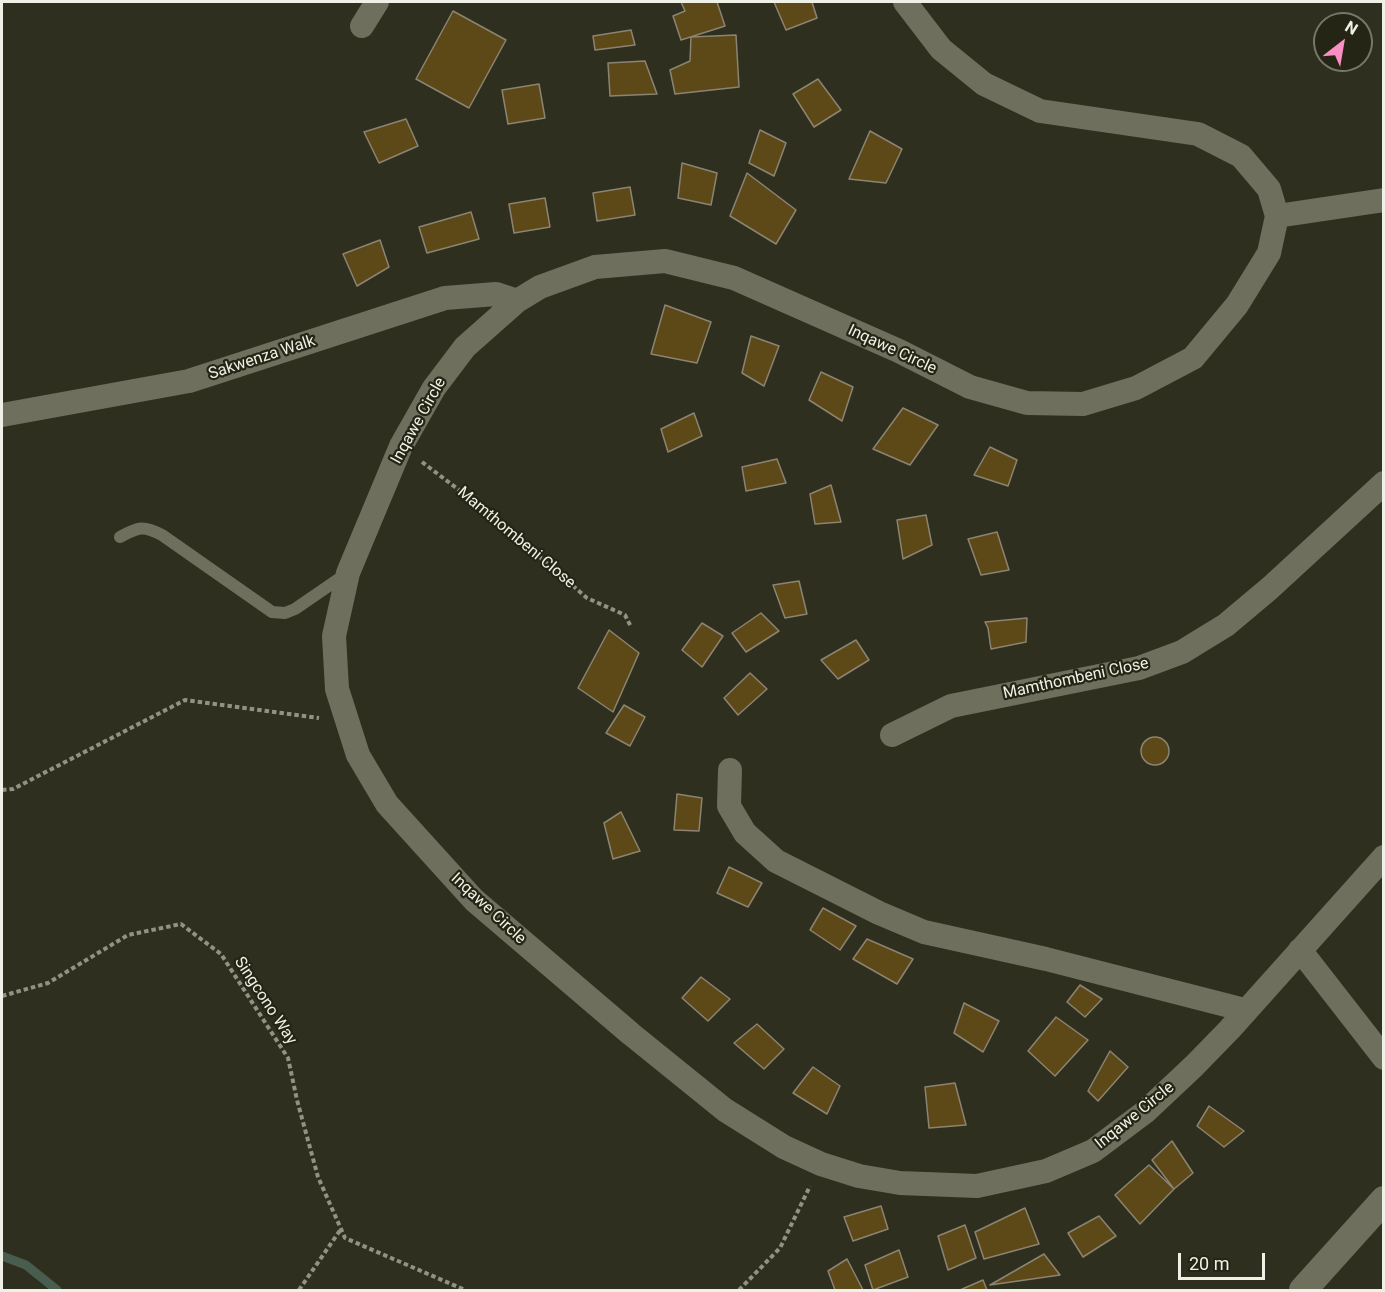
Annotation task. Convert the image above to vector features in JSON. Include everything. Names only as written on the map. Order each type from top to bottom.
[{"type":"street","points":[[362,26],[377,2]]},
{"type":"street","points":[[905,2],[940,49],[984,84],[1040,111],[1198,134],[1241,156],[1269,189],[1277,216],[1383,200]]},
{"type":"street","name":"Inqawe Circle","points":[[1277,216],[1269,253],[1237,305],[1193,358],[1136,388],[1083,404],[1027,403],[970,387],[899,351],[734,278],[665,261],[595,267],[540,287],[517,301],[465,347],[434,388],[401,446],[348,573],[334,636],[337,689],[357,755],[387,804],[474,900],[631,1034],[725,1110],[784,1147],[821,1164],[859,1176],[900,1183],[977,1186],[1046,1171],[1093,1151],[1145,1112],[1194,1066],[1383,857]]},
{"type":"street","name":"Sakwenza Walk","points":[[2,415],[189,381],[446,298],[496,294],[517,301]]},
{"type":"street","name":"Mamthombeni Close","points":[[892,735],[951,706],[1139,668],[1182,652],[1226,625],[1270,588],[1383,483]]},
{"type":"street","points":[[730,770],[729,806],[745,833],[776,861],[879,913],[924,932],[1046,959],[1245,1010]]},
{"type":"street","points":[[1300,950],[1383,1058]]},
{"type":"street","points":[[1304,1290],[1340,1252],[1383,1200]]},
{"type":"street","points":[[1330,1290],[1340,1252]]},
{"type":"lane","points":[[120,537],[136,528],[152,530],[272,612],[285,613],[295,609],[348,573]]},
{"type":"path","name":"Mamthombeni Close","points":[[401,446],[483,508],[587,598],[625,615],[631,627]]},
{"type":"path","points":[[2,790],[13,789],[185,700],[347,721]]},
{"type":"path","name":"Singcono Way","points":[[2,996],[48,984],[129,935],[181,924],[221,954],[288,1058],[318,1177],[340,1229]]},
{"type":"path","points":[[739,1290],[780,1248],[821,1164]]},
{"type":"path","points":[[299,1290],[340,1229],[345,1238],[465,1290]]},
{"type":"building","points":[[681,2],[717,2],[725,26],[681,40],[673,16],[685,11]]},
{"type":"building","points":[[774,2],[812,2],[817,18],[786,30]]},
{"type":"building","points":[[453,11],[506,40],[469,108],[416,79]]},
{"type":"building","points":[[631,30],[635,45],[595,50],[593,36]]},
{"type":"building","points":[[736,35],[739,87],[675,94],[670,70],[690,61],[691,37]]},
{"type":"building","points":[[645,61],[657,94],[610,96],[608,63]]},
{"type":"building","points":[[818,79],[841,110],[814,127],[793,94]]},
{"type":"building","points":[[539,84],[545,118],[508,124],[502,90]]},
{"type":"building","points":[[406,119],[418,146],[379,163],[364,132]]},
{"type":"building","points":[[760,130],[786,143],[774,176],[749,163]]},
{"type":"building","points":[[870,131],[902,149],[886,183],[849,179]]},
{"type":"building","points":[[682,163],[717,173],[711,205],[678,198]]},
{"type":"building","points":[[747,173],[796,210],[776,244],[730,216]]},
{"type":"building","points":[[630,187],[635,215],[597,221],[593,193]]},
{"type":"building","points":[[545,198],[550,227],[514,233],[509,204]]},
{"type":"building","points":[[471,212],[479,239],[427,253],[419,227]]},
{"type":"building","points":[[380,240],[389,267],[357,286],[343,254]]},
{"type":"building","points":[[665,305],[711,322],[697,363],[651,354]]},
{"type":"building","points":[[751,336],[779,346],[764,386],[742,373]]},
{"type":"building","points":[[821,372],[853,387],[842,421],[809,400]]},
{"type":"building","points":[[903,408],[938,425],[910,465],[873,449]]},
{"type":"building","points":[[694,413],[702,436],[668,452],[661,429]]},
{"type":"building","points":[[990,447],[1017,460],[1008,486],[974,475]]},
{"type":"building","points":[[777,459],[786,483],[746,491],[742,467]]},
{"type":"building","points":[[831,485],[841,522],[815,524],[810,494]]},
{"type":"building","points":[[926,515],[932,545],[903,559],[897,520]]},
{"type":"building","points":[[997,532],[1009,570],[981,575],[968,539]]},
{"type":"building","points":[[799,581],[807,614],[785,618],[773,585]]},
{"type":"building","points":[[761,613],[779,631],[746,652],[732,633]]},
{"type":"building","points":[[1027,618],[1026,642],[991,649],[985,622]]},
{"type":"building","points":[[702,623],[723,636],[702,667],[682,650]]},
{"type":"building","points":[[609,630],[639,653],[613,712],[578,688]]},
{"type":"building","points":[[856,640],[869,660],[838,679],[821,660]]},
{"type":"building","points":[[750,673],[767,689],[738,715],[724,698]]},
{"type":"building","points":[[624,705],[645,717],[630,746],[606,733]]},
{"type":"building","points":[[1155,737],[1165,741],[1169,751],[1165,761],[1155,765],[1145,761],[1141,751],[1145,741]]},
{"type":"building","points":[[677,794],[702,798],[699,831],[674,830]]},
{"type":"building","points":[[621,812],[640,851],[613,859],[604,823]]},
{"type":"building","points":[[729,867],[762,883],[748,907],[717,893]]},
{"type":"building","points":[[823,908],[856,926],[840,950],[810,930]]},
{"type":"building","points":[[867,939],[913,959],[897,984],[853,959]]},
{"type":"building","points":[[701,977],[730,999],[708,1021],[682,998]]},
{"type":"building","points":[[1080,985],[1102,999],[1085,1017],[1067,1002]]},
{"type":"building","points":[[964,1003],[999,1021],[983,1052],[954,1033]]},
{"type":"building","points":[[1056,1017],[1088,1040],[1055,1076],[1028,1051]]},
{"type":"building","points":[[757,1024],[784,1049],[764,1069],[734,1043]]},
{"type":"building","points":[[1110,1051],[1128,1067],[1098,1101],[1088,1091]]},
{"type":"building","points":[[813,1067],[840,1086],[827,1114],[793,1093]]},
{"type":"building","points":[[955,1083],[966,1125],[929,1128],[925,1087]]},
{"type":"building","points":[[1209,1106],[1244,1131],[1224,1147],[1197,1126]]},
{"type":"building","points":[[1172,1141],[1193,1173],[1174,1189],[1152,1160]]},
{"type":"building","points":[[1149,1165],[1174,1189],[1140,1224],[1115,1195]]},
{"type":"building","points":[[881,1206],[888,1229],[853,1241],[844,1217]]},
{"type":"building","points":[[1025,1208],[1039,1244],[984,1259],[975,1232]]},
{"type":"building","points":[[1099,1216],[1116,1236],[1083,1257],[1068,1233]]},
{"type":"building","points":[[965,1225],[976,1258],[948,1270],[938,1236]]},
{"type":"building","points":[[899,1250],[908,1277],[873,1290],[865,1265]]},
{"type":"building","points":[[1044,1254],[1060,1275],[990,1285]]},
{"type":"building","points":[[847,1259],[863,1290],[835,1290],[828,1271]]},
{"type":"building","points":[[983,1280],[987,1290],[960,1290]]},
{"type":"waterway","points":[[2,1256],[26,1265],[57,1290]]}]
